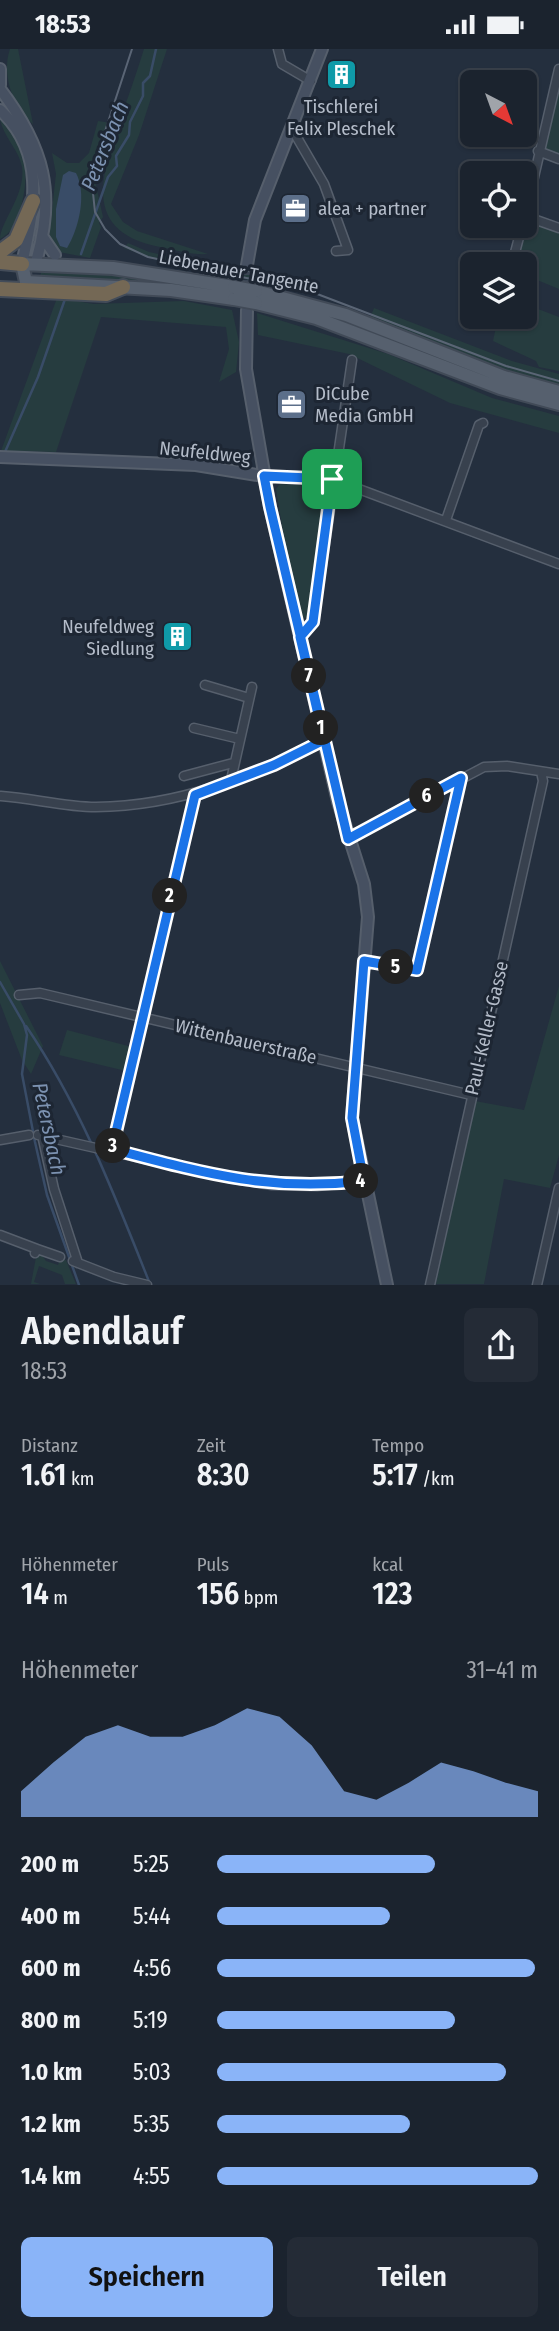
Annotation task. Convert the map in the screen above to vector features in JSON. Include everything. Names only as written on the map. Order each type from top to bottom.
[{"type":"highway","points":[[0,252],[16,240],[33,201]]},
{"type":"highway","points":[[0,262],[29,264]]},
{"type":"highway","points":[[0,281],[26,282]]},
{"type":"highway","points":[[0,289],[106,295],[123,287]]},
{"type":"main road","points":[[247,265],[255,220],[322,49]]},
{"type":"main road","points":[[0,69],[0,87],[23,122],[45,174],[42,236],[29,264]]},
{"type":"main road","points":[[0,110],[30,153],[34,177],[26,282]]},
{"type":"main road","points":[[42,236],[55,255],[96,267]]},
{"type":"main road","name":"Liebenauer Tangente","points":[[29,264],[96,267],[234,293],[253,301],[316,318],[500,388],[559,404]]},
{"type":"main road","name":"Liebenauer Tangente","points":[[26,282],[234,293]]},
{"type":"main road","points":[[253,301],[246,369],[264,476],[348,839],[364,884],[368,918],[354,1065],[352,1118],[387,1285]]},
{"type":"main road","name":"Liebenauer Tangente","points":[[253,301],[346,315],[504,377],[559,392]]},
{"type":"main road","name":"Neufeldweg","points":[[0,457],[196,465],[264,476]]},
{"type":"street","points":[[278,49],[282,64],[311,81]]},
{"type":"street","points":[[536,161],[559,69]]},
{"type":"street","points":[[292,129],[324,184],[348,250],[336,251]]},
{"type":"street","points":[[538,151],[559,159]]},
{"type":"street","points":[[537,220],[559,228]]},
{"type":"street","points":[[300,637],[313,622],[332,479],[352,360]]},
{"type":"street","points":[[446,520],[479,425],[483,423]]},
{"type":"street","name":"Neufeldweg","points":[[264,476],[332,479],[559,564]]},
{"type":"street","points":[[205,685],[249,698]]},
{"type":"street","points":[[231,781],[252,687]]},
{"type":"street","points":[[194,728],[240,739]]},
{"type":"street","points":[[1,796],[97,807],[195,795],[324,740]]},
{"type":"street","points":[[184,775],[233,763]]},
{"type":"street","points":[[348,839],[484,767],[559,774]]},
{"type":"street","name":"Paul-Keller-Gasse","points":[[430,1285],[542,781],[541,772]]},
{"type":"street","points":[[364,961],[417,970],[461,778]]},
{"type":"street","points":[[112,1149],[140,1017],[195,795]]},
{"type":"street","name":"Wittenbauerstraße","points":[[19,995],[40,993],[354,1065],[471,1095]]},
{"type":"street","points":[[36,1135],[76,1262],[116,1281],[147,1285]]},
{"type":"street","points":[[0,1140],[36,1135],[272,1185],[317,1186],[364,1181]]},
{"type":"street","points":[[537,1285],[559,1188]]},
{"type":"street","points":[[0,1235],[36,1251],[60,1257]]},
{"type":"green space","points":[[10,49],[18,49],[33,124],[20,109],[11,90],[7,69]]},
{"type":"green space","points":[[144,49],[167,49],[139,135],[111,204],[123,222],[137,231],[208,254],[184,252],[136,240],[119,229],[109,216],[104,201],[106,165]]},
{"type":"green space","points":[[559,87],[559,156],[542,147]]},
{"type":"green space","points":[[0,116],[20,146],[25,179],[17,219],[9,232],[0,239],[17,198],[22,167],[3,129]]},
{"type":"green space","points":[[98,121],[112,123],[95,181],[103,217],[90,258],[59,252],[49,237],[56,174],[52,153],[67,163],[79,163],[89,153]]},
{"type":"green space","points":[[537,220],[559,228],[559,289],[537,280],[537,252],[516,252],[521,238],[537,238]]},
{"type":"green space","points":[[128,243],[149,252],[312,287],[310,293],[156,260],[124,248]]},
{"type":"green space","points":[[42,270],[125,276],[271,298],[363,326],[501,381],[559,400],[503,384],[366,330],[303,309],[198,289],[55,281],[40,276]]},
{"type":"green space","points":[[57,298],[94,304],[184,301],[232,310],[239,342],[236,372],[219,382],[229,349],[226,327],[101,317],[56,452],[1,451]]},
{"type":"green space","points":[[374,308],[512,361],[559,374],[559,385],[515,374],[370,318]]},
{"type":"green space","points":[[537,309],[559,317],[559,371],[539,367],[536,361],[493,341],[496,329],[537,329]]},
{"type":"green space","points":[[257,313],[388,354],[492,398],[559,416],[559,433],[450,403],[349,354],[258,335]]},
{"type":"green space","points":[[280,484],[321,486],[327,492],[312,617],[303,618],[287,556],[276,489]]},
{"type":"green space","points":[[0,961],[43,1046],[31,1074],[22,1060],[0,1003]]},
{"type":"green space","points":[[559,986],[559,1155],[550,1188],[504,1179],[484,1284],[436,1284],[475,1101],[524,1110]]},
{"type":"green space","points":[[67,1030],[132,1047],[126,1071],[59,1055]]},
{"type":"green space","points":[[41,1254],[46,1261],[58,1265],[60,1260],[66,1260],[76,1284],[65,1284],[62,1275],[39,1266],[34,1282],[40,1284],[31,1284],[36,1257]]},
{"type":"water","points":[[69,171],[76,173],[81,201],[78,221],[67,248],[60,246],[56,237],[56,209],[63,175]]},
{"type":"waterway","name":"Petersbach","points":[[81,254],[108,177],[117,166],[116,156],[129,135],[130,122],[143,96],[143,83],[150,76],[156,49]]},
{"type":"waterway","name":"Petersbach","points":[[5,452],[38,377],[65,299]]},
{"type":"waterway","name":"Petersbach","points":[[0,982],[24,1024],[27,1035],[22,1074],[35,1142],[47,1195],[79,1285]]},
{"type":"waterway","points":[[26,1026],[80,1119],[150,1284]]},
{"type":"tunnel","points":[[247,265],[247,297]]},
{"type":"tram line","points":[[132,49],[91,174],[95,212],[105,229],[120,244],[148,257],[312,292],[506,366],[559,381]]},
{"type":"place","name":"Tischlerei Felix Pleschek","points":[[341,75]]},
{"type":"place","name":"alea + partner","points":[[295,208]]},
{"type":"place","name":"DiCube Media GmbH","points":[[292,404]]},
{"type":"place","name":"Neufeldweg Siedlung","points":[[177,637]]},
{"type":"route","points":[[332,479],[264,476],[270,507],[324,740],[338,801],[348,839],[461,778],[417,970],[364,961],[352,1118],[364,1181],[317,1186],[272,1185],[229,1178],[112,1149],[140,1017],[195,795],[274,765],[324,740],[300,637],[313,622],[332,479]]}]
